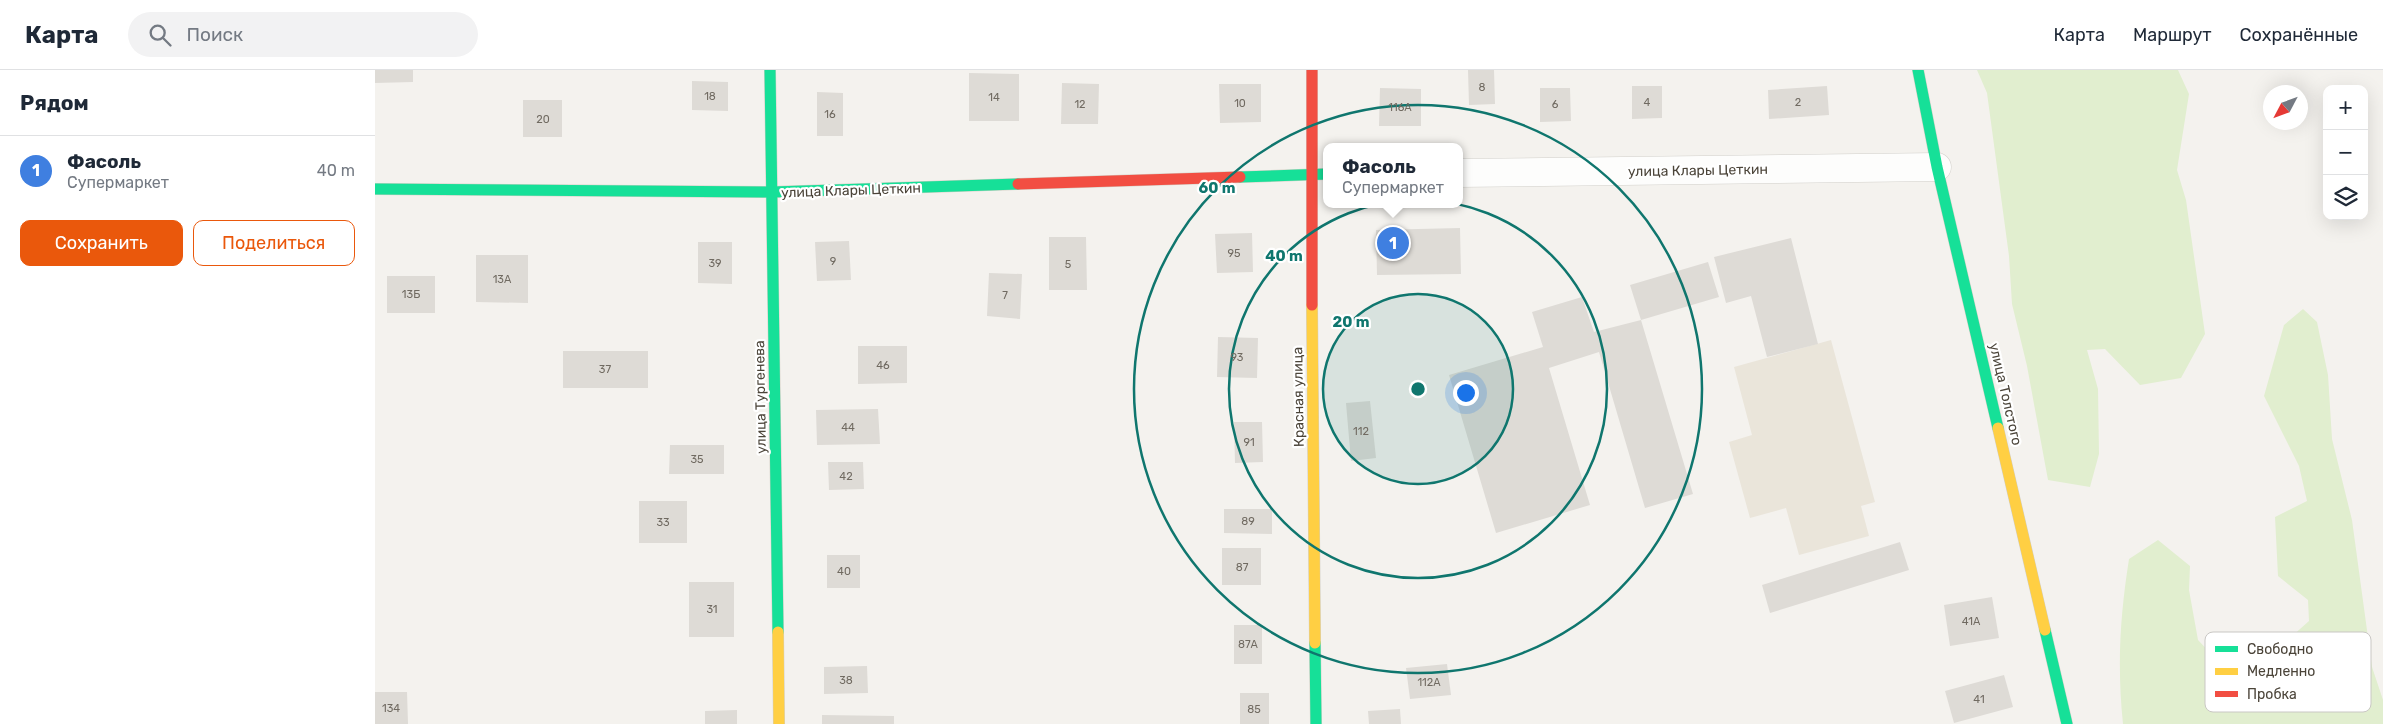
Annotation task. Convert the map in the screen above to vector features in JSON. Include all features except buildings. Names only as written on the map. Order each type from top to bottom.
[{"type":"street","name":"улица Тургенева","points":[[771,70],[779,724]]},
{"type":"street","name":"Красная улица","points":[[1312,70],[1316,724]]},
{"type":"street","name":"улица Толстого","points":[[1918,70],[1937,167],[2067,724]]},
{"type":"street","name":"улица Клары Цеткин","points":[[1463,173],[1937,167]]},
{"type":"street","name":"улица Клары Цеткин","points":[[375,189],[773,192],[1323,174]]},
{"type":"shaded area","points":[[1831,340],[1875,502],[1861,506],[1869,536],[1799,555],[1786,508],[1750,518],[1729,442],[1752,435],[1734,367]]},
{"type":"green space","points":[[1977,70],[2178,70],[2189,94],[2177,170],[2186,200],[2205,334],[2181,378],[2140,385],[2105,349],[2087,350],[2098,389],[2099,454],[2090,487],[2048,480],[2027,366],[2012,304],[2009,256],[1987,93]]},
{"type":"green space","points":[[2303,309],[2317,322],[2328,375],[2332,439],[2352,520],[2367,632],[2297,632],[2309,621],[2308,600],[2278,576],[2275,517],[2307,501],[2299,466],[2264,396],[2284,325]]},
{"type":"green space","points":[[2158,540],[2190,566],[2189,590],[2198,640],[2205,647],[2205,712],[2371,712],[2371,660],[2383,700],[2383,724],[2123,724],[2120,641],[2129,559]]},
{"type":"traffic: fast","points":[[770,70],[778,632]]},
{"type":"traffic: fast","points":[[1918,70],[1937,167],[1998,428]]},
{"type":"traffic: fast","points":[[1240,177],[1323,174]]},
{"type":"traffic: fast","points":[[375,189],[773,192],[1018,184]]},
{"type":"traffic: fast","points":[[2045,630],[2067,724]]},
{"type":"traffic: fast","points":[[1315,643],[1316,724]]},
{"type":"traffic: slow","points":[[1312,305],[1315,643]]},
{"type":"traffic: slow","points":[[1998,428],[2045,630]]},
{"type":"traffic: slow","points":[[778,632],[779,724]]},
{"type":"traffic: jam","points":[[1312,70],[1312,305]]},
{"type":"traffic: jam","points":[[1018,184],[1240,177]]},
{"type":"place","name":"Фасоль","points":[[1393,243]]}]
